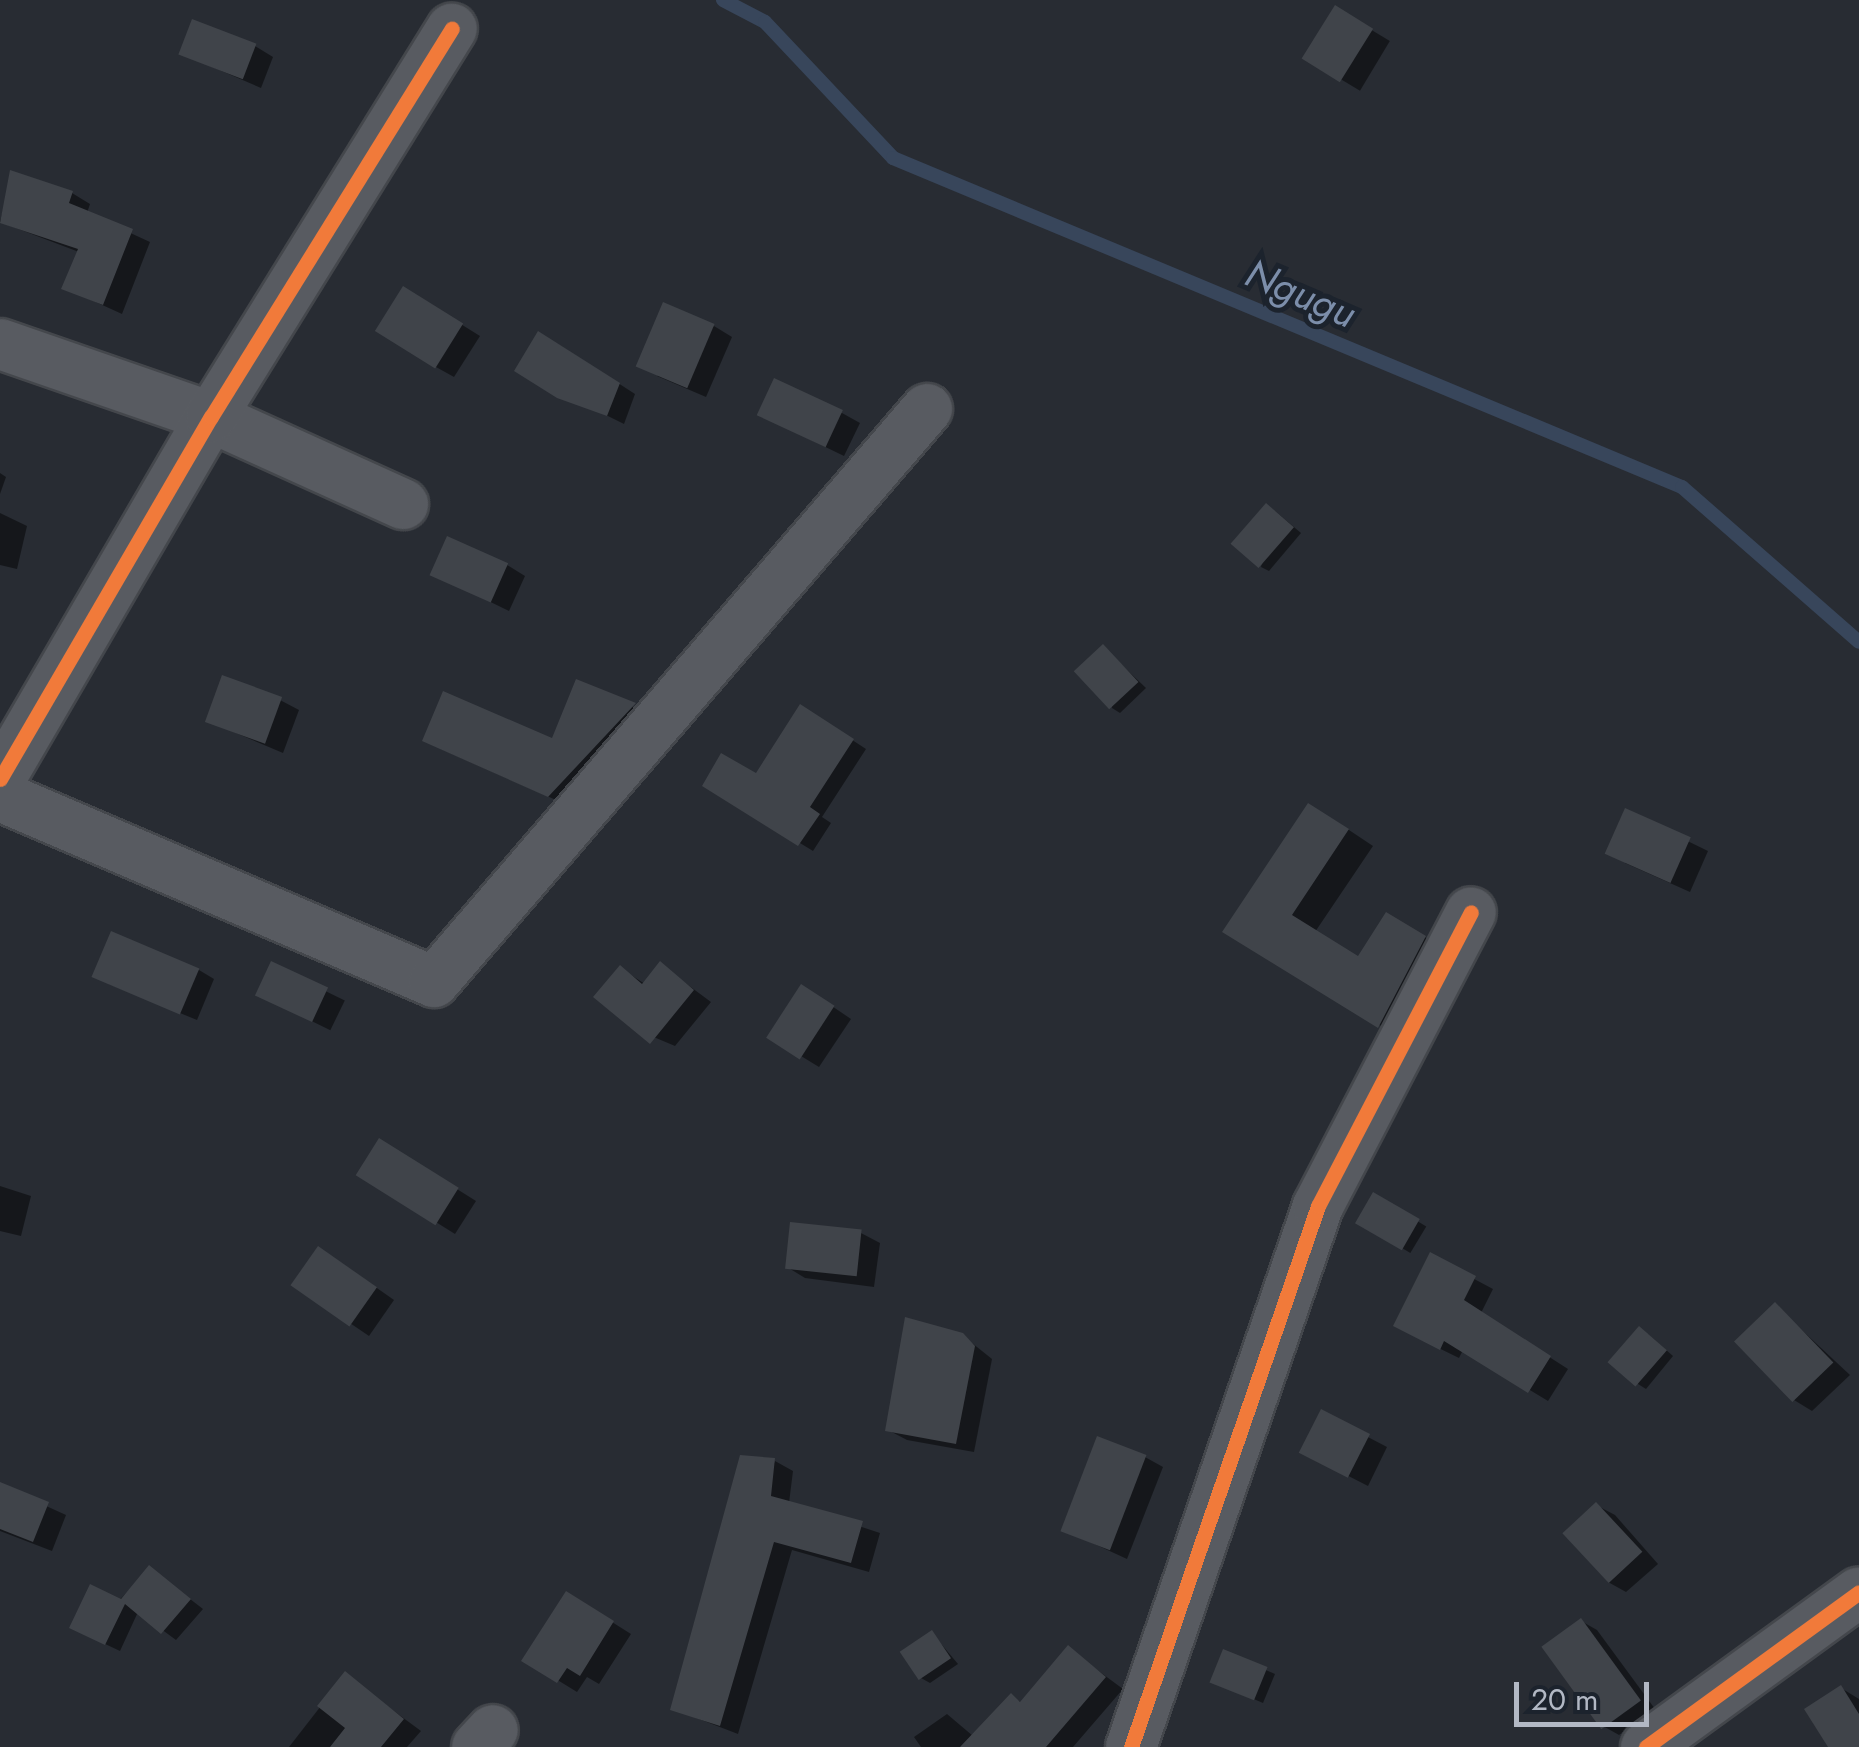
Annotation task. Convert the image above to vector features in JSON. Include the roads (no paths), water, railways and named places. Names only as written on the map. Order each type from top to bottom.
[{"type":"street","points":[[0,779],[211,418],[452,29]]},
{"type":"street","points":[[0,344],[211,418],[403,504]]},
{"type":"street","points":[[0,796],[434,982],[926,409]]},
{"type":"street","points":[[1130,1747],[1318,1206],[1472,912]]},
{"type":"street","points":[[1646,1747],[1859,1592]]},
{"type":"waterway","name":"Ngugu","points":[[723,0],[765,22],[893,158],[1682,487],[1859,642]]}]
